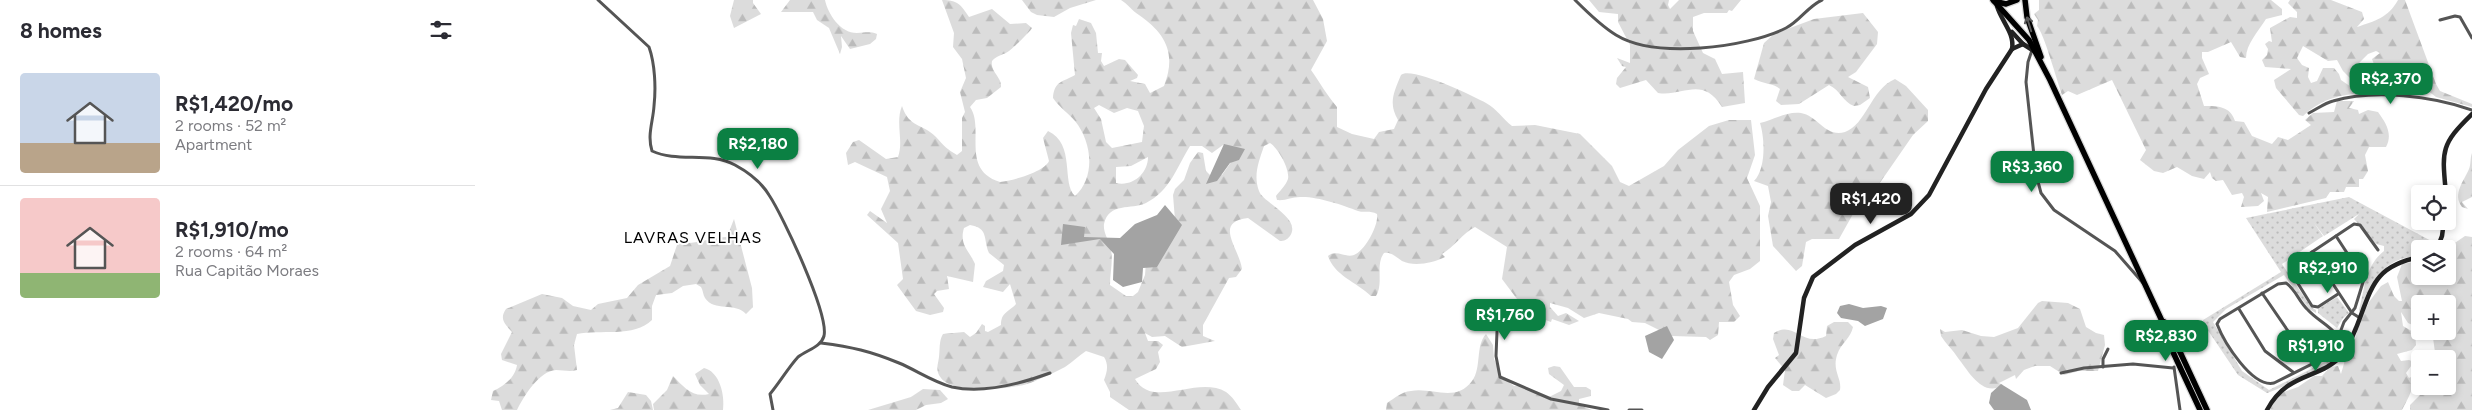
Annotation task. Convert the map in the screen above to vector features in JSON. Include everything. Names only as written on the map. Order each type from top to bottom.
[{"type":"highway","points":[[1993,0],[2006,4],[2017,0]]},
{"type":"highway","points":[[1993,0],[2017,26],[2050,80],[2162,321],[2176,367],[2201,406],[2207,410]]},
{"type":"highway","points":[[2025,0],[2027,18],[2050,80]]},
{"type":"highway","points":[[2162,321],[2174,339],[2201,406]]},
{"type":"street","points":[[598,0],[643,41],[652,55],[655,103],[649,139],[652,152],[705,158],[733,164],[760,182],[791,236],[817,303],[825,328],[821,343]]},
{"type":"street","points":[[1575,0],[1615,35],[1628,41],[1675,50],[1734,43],[1785,28],[1822,0]]},
{"type":"street","points":[[1997,6],[2004,24],[2012,36],[2012,49]]},
{"type":"street","points":[[2440,20],[2455,16],[2460,17],[2472,38]]},
{"type":"street","points":[[2004,24],[2023,44],[2034,51],[2028,62],[2026,82],[2035,168],[2041,193],[2054,210],[2115,252],[2146,286]]},
{"type":"street","points":[[1754,410],[1768,386],[1796,353],[1804,298],[1813,277],[1855,245],[1921,207],[1986,89],[2012,49],[2023,44]]},
{"type":"street","points":[[2309,113],[2333,100],[2387,96],[2432,98],[2472,112],[2453,134],[2444,150],[2442,165],[2444,185]]},
{"type":"street","points":[[2338,294],[2318,306],[2312,306],[2292,274],[2291,266],[2353,224],[2360,225],[2378,250]]},
{"type":"street","points":[[2336,236],[2364,279],[2352,314],[2344,322],[2339,337],[2332,354],[2269,384],[2244,368],[2217,324],[2220,319],[2262,293],[2278,284],[2286,283],[2293,288],[2308,311],[2339,337],[2347,348]]},
{"type":"street","points":[[2312,252],[2352,314],[2360,318]]},
{"type":"street","points":[[2267,410],[2280,391],[2301,378],[2332,364],[2347,348],[2378,279],[2384,270],[2397,262],[2411,259]]},
{"type":"street","points":[[2262,293],[2288,331],[2324,358]]},
{"type":"street","points":[[1498,307],[1496,356],[1500,377],[1551,399],[1608,410]]},
{"type":"street","points":[[2239,309],[2265,351],[2293,372]]},
{"type":"street","points":[[773,410],[770,394],[799,357],[821,343],[846,345],[862,349],[953,387],[977,389],[1004,386],[1050,374]]},
{"type":"street","points":[[2103,367],[2103,359],[2108,349]]},
{"type":"street","points":[[2061,373],[2084,368],[2133,364],[2176,367],[2180,410]]},
{"type":"street","points":[[1629,410],[1642,410]]},
{"type":"green space","points":[[734,0],[753,0],[761,14],[734,28],[730,16]]},
{"type":"green space","points":[[790,0],[825,0],[832,17],[845,30],[877,34],[876,39],[870,44],[850,49],[841,36],[842,47],[840,54],[829,28],[817,20],[813,12],[781,12]]},
{"type":"green space","points":[[942,0],[958,4],[969,17],[992,9],[1010,24],[1026,23],[1032,28],[1011,49],[992,61],[1001,87],[987,98],[976,100],[970,107],[974,116],[977,159],[981,168],[988,176],[1000,182],[1027,175],[1041,169],[1049,161],[1043,138],[1048,131],[1057,137],[1062,145],[1071,190],[1075,196],[1082,188],[1089,169],[1088,149],[1081,129],[1053,98],[1057,85],[1075,75],[1071,33],[1073,25],[1076,26],[1079,19],[1091,23],[1096,33],[1098,53],[1102,53],[1101,61],[1104,66],[1119,59],[1125,60],[1138,75],[1137,78],[1130,81],[1145,84],[1150,93],[1164,86],[1168,74],[1169,54],[1162,37],[1156,29],[1121,0],[1313,0],[1323,19],[1327,41],[1311,70],[1337,107],[1337,127],[1352,134],[1374,139],[1379,132],[1394,129],[1398,120],[1393,108],[1394,92],[1401,75],[1407,73],[1429,78],[1479,99],[1490,105],[1512,126],[1535,125],[1580,134],[1612,166],[1620,182],[1629,186],[1664,166],[1678,150],[1709,126],[1729,120],[1751,120],[1755,155],[1747,178],[1760,206],[1760,261],[1750,269],[1734,275],[1729,282],[1733,305],[1740,316],[1734,322],[1719,322],[1718,335],[1710,340],[1706,337],[1671,336],[1645,323],[1632,322],[1628,319],[1599,313],[1584,318],[1568,308],[1550,303],[1550,307],[1558,316],[1566,313],[1579,321],[1569,325],[1552,319],[1551,322],[1540,318],[1520,303],[1502,279],[1507,247],[1475,227],[1442,254],[1445,257],[1435,261],[1424,264],[1412,264],[1402,261],[1392,254],[1384,253],[1380,263],[1378,291],[1376,296],[1371,296],[1340,273],[1331,263],[1328,256],[1334,253],[1351,256],[1358,253],[1374,231],[1377,214],[1358,211],[1314,198],[1300,197],[1277,200],[1276,196],[1286,184],[1288,175],[1283,159],[1270,143],[1264,146],[1260,157],[1257,168],[1257,185],[1262,196],[1281,211],[1291,223],[1290,236],[1280,241],[1248,218],[1238,220],[1232,225],[1230,230],[1231,237],[1242,269],[1236,277],[1229,278],[1203,325],[1203,336],[1215,341],[1182,347],[1165,336],[1152,337],[1145,333],[1148,341],[1158,341],[1163,345],[1158,352],[1160,362],[1156,369],[1135,379],[1143,388],[1153,392],[1202,387],[1215,388],[1226,392],[1241,410],[1129,410],[1110,397],[1110,392],[1104,380],[1107,363],[1104,357],[1086,351],[1065,367],[1029,383],[987,389],[959,387],[941,378],[937,370],[942,336],[943,334],[964,332],[970,337],[976,333],[982,324],[985,326],[985,331],[988,332],[1001,325],[1002,317],[1016,304],[1010,284],[1003,292],[983,287],[986,281],[1003,271],[1004,265],[989,253],[983,231],[976,226],[970,225],[964,228],[963,239],[965,247],[975,264],[973,282],[947,276],[949,289],[937,291],[934,294],[944,308],[943,312],[930,315],[916,311],[897,285],[903,279],[898,243],[867,215],[870,211],[887,223],[881,209],[890,191],[887,177],[855,162],[848,165],[846,153],[853,142],[859,140],[886,159],[898,157],[900,151],[899,119],[902,106],[912,122],[931,133],[948,149],[957,155],[962,151],[962,118],[965,112],[960,92],[966,78],[962,59],[953,47],[954,33]],"holes":[[[1099,105],[1114,113],[1127,108],[1138,111],[1144,126],[1142,142],[1112,148],[1106,142],[1101,119],[1094,108]],[[1223,145],[1234,147],[1234,158],[1222,175],[1211,176],[1206,171],[1203,153],[1198,152],[1190,163],[1184,180],[1175,189],[1173,195],[1175,220],[1146,262],[1145,275],[1138,292],[1133,296],[1126,296],[1110,285],[1112,255],[1104,227],[1107,217],[1111,212],[1121,208],[1140,205],[1154,198],[1172,178],[1190,146],[1202,146],[1212,153]],[[1148,157],[1145,168],[1138,178],[1128,183],[1116,183],[1116,167],[1131,166]]]},
{"type":"green space","points":[[1022,0],[1096,0],[1070,8],[1054,17],[1037,15],[1031,12]]},
{"type":"green space","points":[[1589,0],[1669,0],[1668,5],[1670,9],[1679,0],[1741,0],[1732,11],[1729,10],[1727,13],[1704,13],[1693,17],[1693,31],[1703,53],[1715,59],[1722,74],[1743,72],[1745,103],[1722,107],[1715,97],[1700,90],[1658,93],[1646,80],[1620,88],[1616,84],[1617,78],[1626,67],[1622,66],[1617,58],[1630,63],[1630,45],[1618,22],[1618,14],[1599,12]]},
{"type":"green space","points":[[2039,0],[2271,0],[2282,9],[2282,15],[2266,19],[2250,43],[2246,58],[2240,57],[2231,42],[2208,52],[2202,52],[2202,58],[2209,74],[2200,78],[2197,84],[2204,106],[2219,107],[2227,110],[2235,121],[2244,122],[2252,136],[2272,144],[2278,137],[2288,140],[2311,125],[2305,120],[2313,113],[2334,112],[2337,101],[2354,101],[2349,108],[2358,110],[2359,114],[2368,110],[2378,112],[2384,120],[2389,133],[2386,147],[2369,147],[2365,155],[2368,171],[2363,179],[2359,179],[2359,187],[2346,187],[2344,192],[2330,192],[2326,198],[2267,212],[2268,197],[2261,193],[2264,201],[2258,206],[2241,207],[2244,197],[2242,193],[2232,195],[2223,180],[2216,181],[2212,178],[2210,172],[2204,179],[2192,176],[2177,167],[2163,173],[2154,171],[2140,160],[2146,150],[2112,80],[2077,95],[2068,91],[2062,95],[2047,47],[2037,26],[2038,20],[2034,14],[2039,10]]},
{"type":"green space","points":[[2290,0],[2331,0],[2362,12],[2364,19],[2357,27],[2381,18],[2390,11],[2398,0],[2405,0],[2440,91],[2472,104],[2472,107],[2436,97],[2423,87],[2411,86],[2396,74],[2388,74],[2385,86],[2379,88],[2377,93],[2365,93],[2370,85],[2363,85],[2375,74],[2372,59],[2380,53],[2376,51],[2368,54],[2358,64],[2370,63],[2371,69],[2356,84],[2343,71],[2337,60],[2328,61],[2303,46],[2297,58],[2302,65],[2309,68],[2308,77],[2311,83],[2317,81],[2323,68],[2334,68],[2341,80],[2357,91],[2354,94],[2326,100],[2303,116],[2299,115],[2276,88],[2274,80],[2291,69],[2265,67],[2262,60],[2267,55],[2268,49],[2265,44],[2269,41],[2272,42],[2270,28],[2290,17],[2297,18],[2297,12],[2288,3]]},
{"type":"green space","points":[[1863,13],[1878,32],[1877,44],[1856,72],[1848,77],[1868,87],[1870,98],[1860,105],[1854,106],[1850,104],[1829,85],[1799,104],[1781,105],[1776,101],[1780,89],[1754,79],[1764,43],[1774,34],[1814,19]]},
{"type":"green space","points":[[1895,79],[1906,86],[1928,110],[1928,121],[1913,135],[1877,187],[1858,205],[1839,239],[1812,239],[1806,242],[1802,266],[1796,271],[1773,246],[1768,216],[1771,202],[1768,186],[1754,181],[1761,169],[1763,154],[1763,137],[1760,123],[1785,114],[1801,113],[1833,132],[1845,132],[1852,128],[1864,115],[1880,91]]},
{"type":"green space","points":[[2472,153],[2472,197],[2462,202],[2468,209],[2462,207],[2458,197],[2470,167]]},
{"type":"green space","points":[[2349,197],[2429,240],[2411,240],[2411,257],[2396,261],[2381,273],[2360,314],[2359,310],[2369,270],[2384,251],[2384,246],[2376,244],[2354,219],[2359,214],[2324,236],[2314,223],[2323,236],[2282,264],[2311,307],[2316,310],[2316,313],[2309,309],[2284,275],[2226,309],[2213,322],[2242,371],[2269,390],[2331,359],[2340,349],[2342,352],[2322,367],[2267,393],[2238,375],[2203,323],[2203,320],[2281,272],[2246,218]]},
{"type":"green space","points":[[734,219],[752,288],[753,307],[746,314],[737,308],[714,305],[709,302],[704,297],[701,287],[696,284],[683,286],[672,293],[656,295],[652,306],[652,320],[645,326],[626,331],[577,334],[574,345],[577,370],[550,371],[538,379],[528,391],[517,410],[502,410],[499,401],[491,400],[493,391],[508,381],[514,374],[517,365],[502,360],[501,354],[512,332],[503,319],[506,309],[542,294],[562,298],[573,306],[591,310],[598,304],[627,298],[638,285],[670,266],[678,242],[690,243],[727,237]]},
{"type":"green space","points":[[2465,236],[2472,237],[2472,410],[2410,410],[2410,405],[2420,395],[2456,395],[2456,350],[2435,350],[2433,340],[2456,340],[2456,295],[2411,295],[2411,324],[2408,323],[2401,312],[2403,326],[2411,331],[2411,340],[2416,340],[2416,345],[2412,350],[2397,354],[2401,361],[2411,361],[2411,366],[2406,373],[2409,378],[2411,377],[2411,391],[2402,410],[2270,410],[2278,394],[2298,387],[2314,376],[2322,376],[2330,367],[2338,366],[2341,374],[2345,360],[2353,348],[2359,323],[2369,302],[2381,286],[2388,282],[2394,296],[2399,301],[2402,301],[2397,277],[2402,264],[2411,262],[2411,285],[2456,285],[2456,242]]},
{"type":"green space","points":[[2337,297],[2349,313],[2343,318],[2337,328],[2318,313],[2318,309]]},
{"type":"green space","points":[[2042,301],[2068,303],[2080,309],[2086,327],[2104,335],[2105,345],[2098,371],[2079,371],[2064,375],[2050,366],[2035,366],[2024,370],[2016,379],[2015,375],[1999,383],[2003,385],[1989,388],[1977,382],[1941,336],[1940,329],[1945,332],[1962,330],[1981,336],[1994,337],[2018,328],[2038,303]]},
{"type":"green space","points":[[1834,322],[1848,322],[1853,327],[1837,355],[1836,370],[1840,382],[1840,390],[1826,398],[1805,385],[1799,391],[1792,391],[1783,385],[1785,370],[1775,358],[1779,355],[1773,339],[1774,333],[1787,330],[1810,339],[1817,339],[1826,336],[1827,326]]},
{"type":"green space","points":[[1486,334],[1493,345],[1494,359],[1502,377],[1514,386],[1525,386],[1547,398],[1561,391],[1564,385],[1549,374],[1548,368],[1560,367],[1574,387],[1586,387],[1591,390],[1591,396],[1579,399],[1579,405],[1592,410],[1386,410],[1387,403],[1407,392],[1419,390],[1451,393],[1466,388],[1475,376],[1481,345]]},
{"type":"green space","points":[[704,368],[709,370],[718,379],[722,391],[723,410],[654,410],[653,404],[667,390],[673,376],[693,393],[709,394],[700,385],[695,374]]},
{"type":"green space","points":[[923,389],[940,390],[948,399],[941,403],[926,405],[916,410],[868,410],[911,397]]},
{"type":"green space","points":[[628,392],[646,395],[651,401],[653,410],[610,410],[618,408]]},
{"type":"shaded area","points":[[1224,144],[1245,149],[1239,160],[1230,163],[1217,181],[1206,184]]},
{"type":"shaded area","points":[[1165,205],[1182,225],[1157,267],[1143,268],[1142,282],[1123,287],[1113,280],[1114,254],[1100,239],[1061,245],[1063,224],[1085,227],[1084,237],[1120,238],[1135,224],[1157,215]]},
{"type":"shaded area","points":[[1849,304],[1863,308],[1881,306],[1887,308],[1883,319],[1865,326],[1858,321],[1841,318],[1837,313],[1840,306]]},
{"type":"shaded area","points":[[1667,326],[1674,340],[1662,359],[1649,352],[1645,336]]},
{"type":"shaded area","points":[[2001,384],[2027,400],[2031,410],[1994,410],[1989,403],[1991,393]]},
{"type":"district","name":"LAVRAS VELHAS","points":[[693,237]]}]
